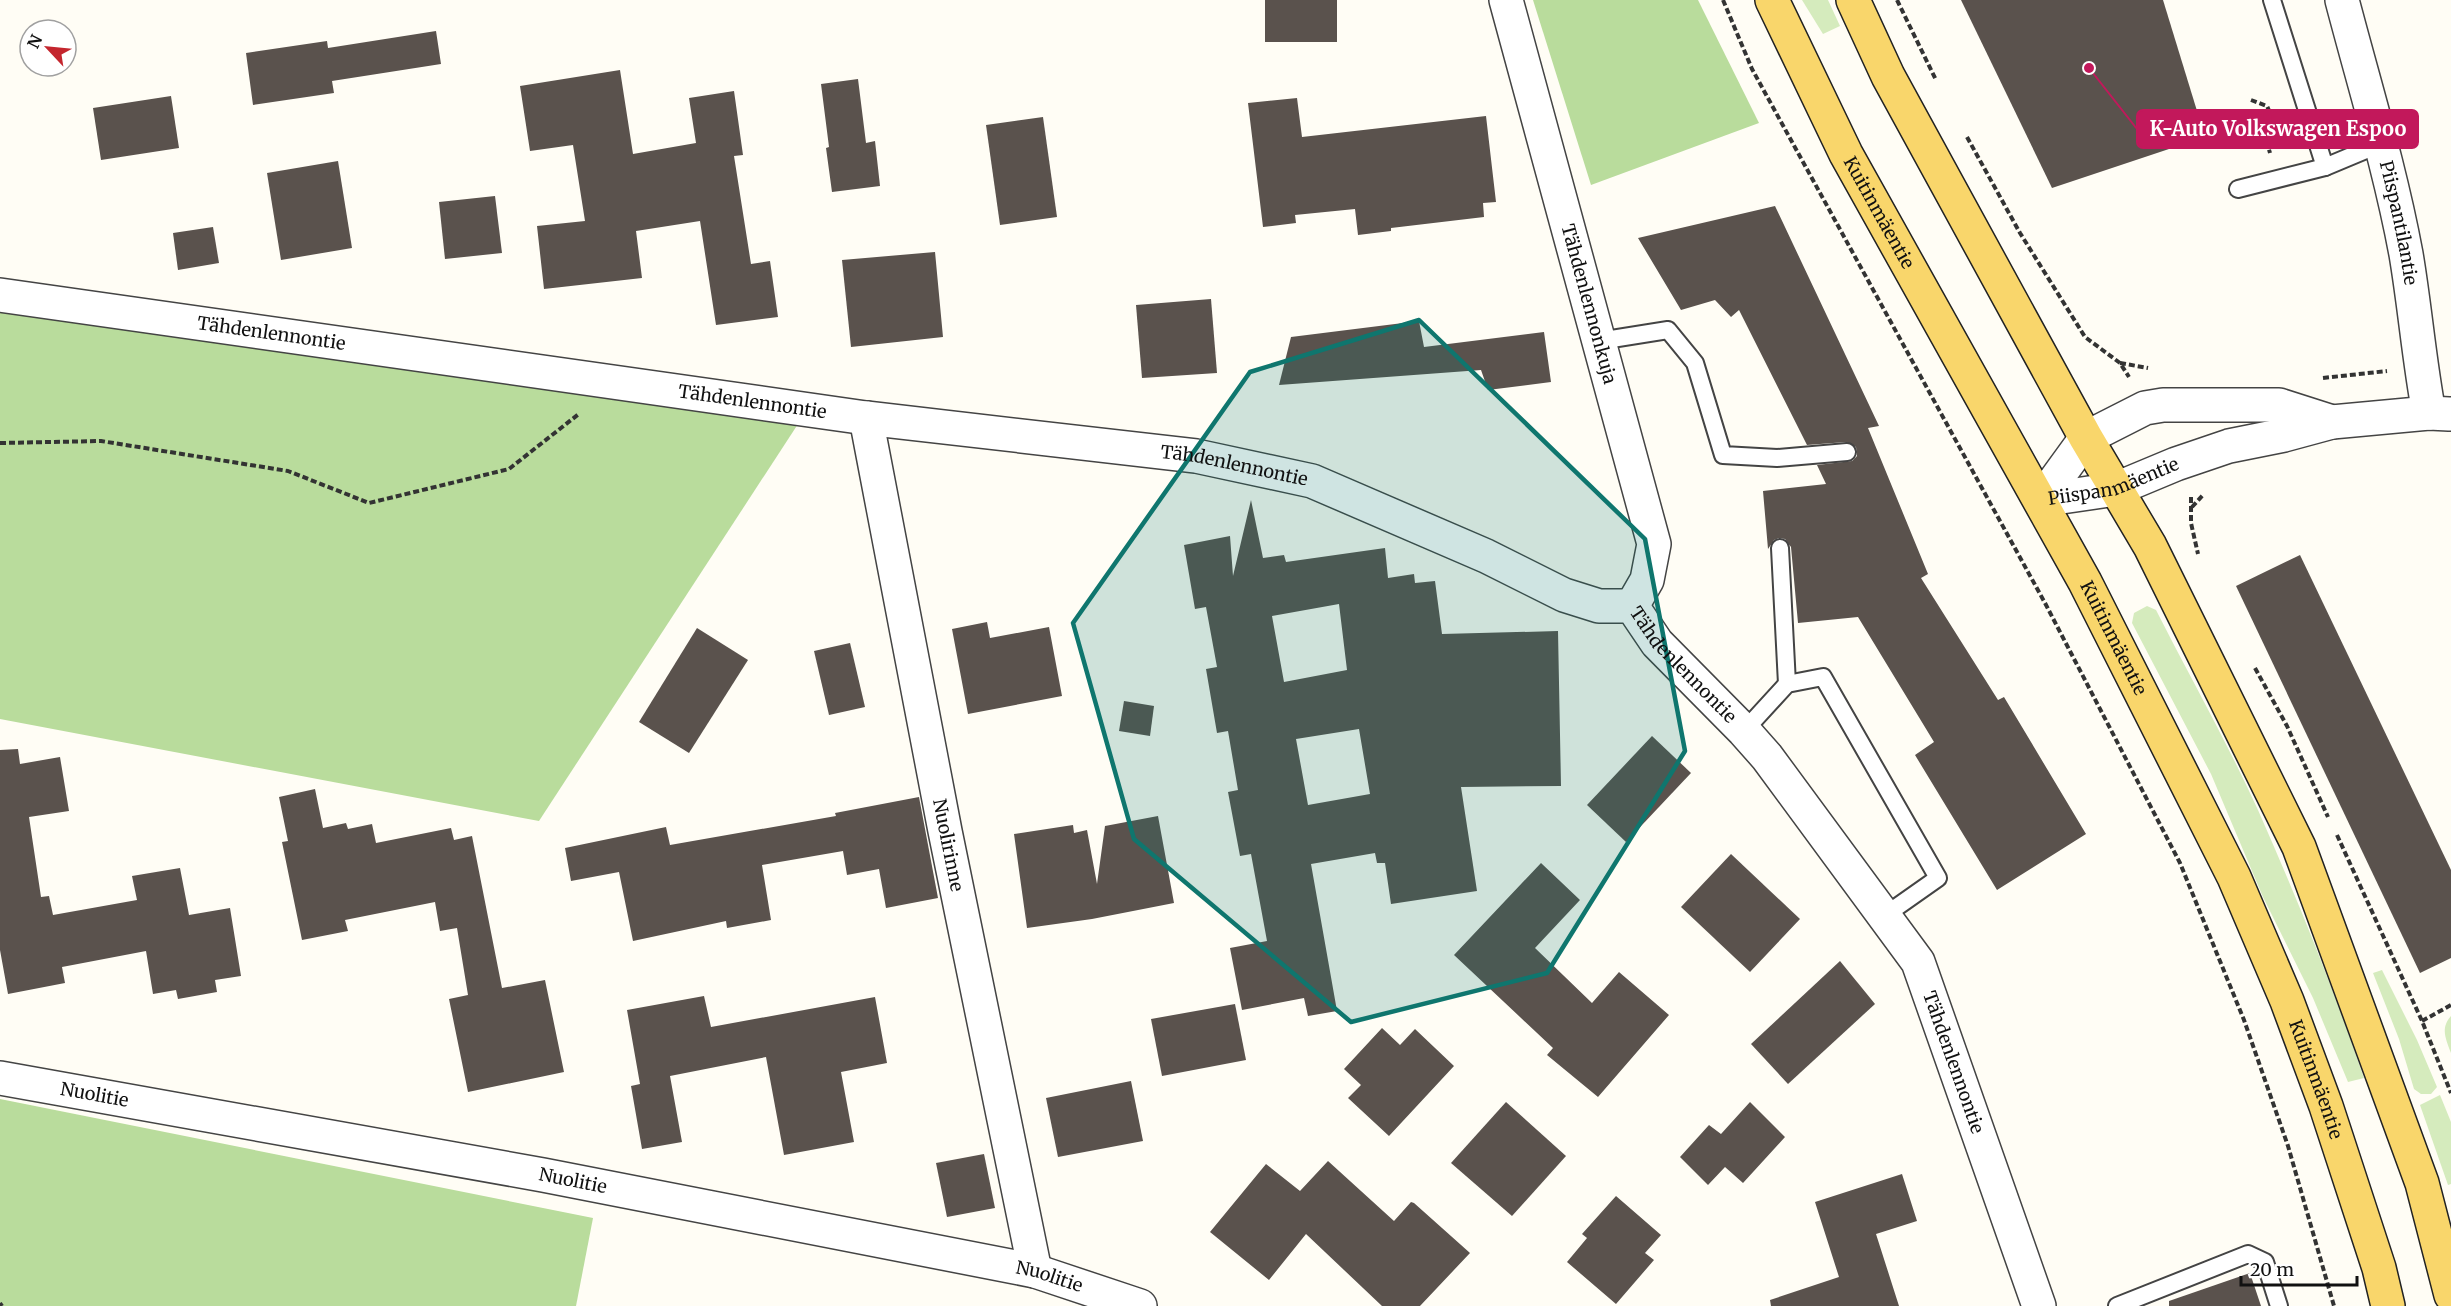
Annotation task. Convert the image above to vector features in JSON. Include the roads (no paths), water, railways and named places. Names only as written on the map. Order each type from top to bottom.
[{"type":"main road","name":"Kuitinmäentie","points":[[1772,0],[1846,154],[2041,500],[2090,592],[2238,888],[2287,1001],[2326,1106],[2379,1268],[2388,1306]]},
{"type":"main road","points":[[1853,0],[1888,76],[2086,438],[2154,554],[2299,847],[2422,1183],[2451,1295]]},
{"type":"street","name":"Tähdenlennonkuja","points":[[1506,0],[1654,544],[1647,580],[1632,606]]},
{"type":"street","name":"Piispantilantie","points":[[2342,0],[2406,254],[2421,372],[2440,414]]},
{"type":"street","name":"Tähdenlennontie","points":[[0,295],[866,418],[1196,456],[1312,481],[1486,556],[1564,594],[1599,606],[1632,606],[1657,642],[1767,757],[1918,962],[2039,1306]]},
{"type":"street","name":"Piispanmäentie","points":[[2041,500],[2086,438],[2145,408],[2163,405],[2280,405],[2332,422]]},
{"type":"street","name":"Piispanmäentie","points":[[2041,500],[2116,489],[2176,464],[2229,446],[2332,422],[2440,414]]},
{"type":"street","name":"Nuolirinne","points":[[866,418],[945,831],[1035,1271]]},
{"type":"street","name":"Nuolitie","points":[[0,1078],[543,1175],[1035,1271],[1140,1306]]},
{"type":"lane","points":[[2272,0],[2325,167]]},
{"type":"lane","points":[[2238,189],[2325,167],[2380,144]]},
{"type":"lane","points":[[1599,341],[1668,330],[1695,363],[1723,455],[1777,458],[1847,452]]},
{"type":"lane","points":[[1780,548],[1787,684]]},
{"type":"lane","points":[[1744,731],[1787,684],[1823,677],[1938,878],[1884,916]]},
{"type":"lane","points":[[2117,1306],[2248,1254],[2265,1262],[2279,1306]]},
{"type":"place","name":"K-Auto Volkswagen Espoo","points":[[2089,68]]}]
